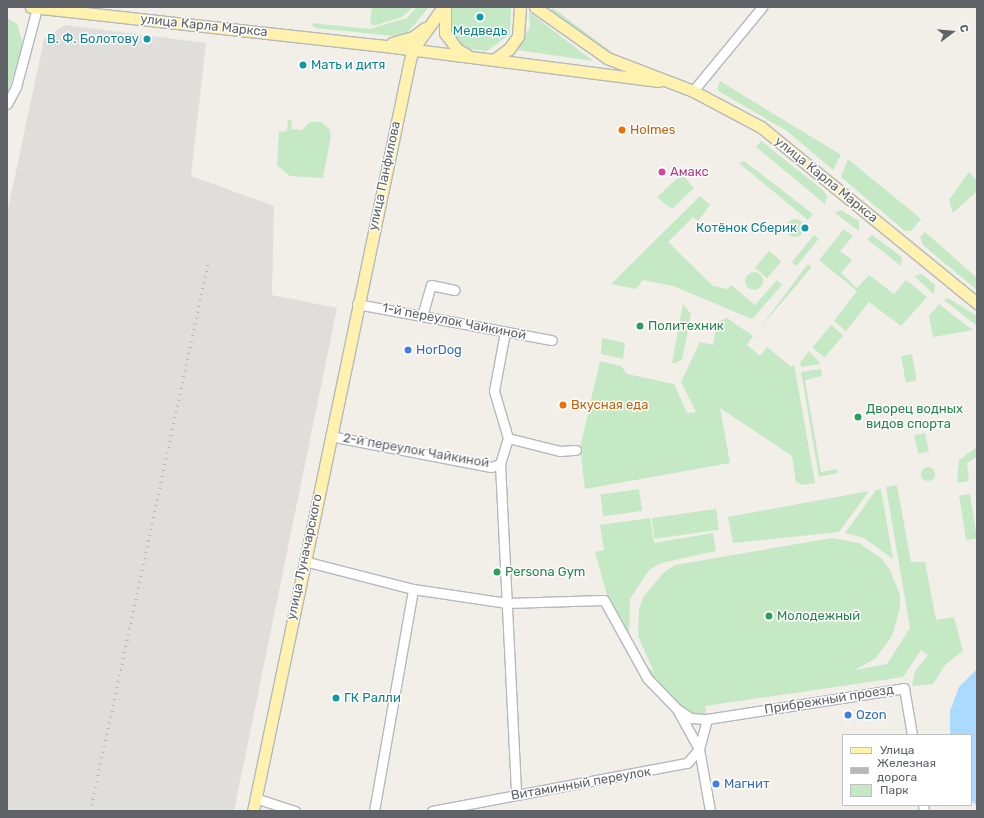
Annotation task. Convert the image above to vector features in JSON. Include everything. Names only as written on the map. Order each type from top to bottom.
[{"type":"main road","name":"улица Карла Маркса","points":[[34,7],[72,9],[413,49],[660,81]]},
{"type":"main road","points":[[413,49],[444,7]]},
{"type":"main road","points":[[444,7],[445,33],[458,50],[469,56]]},
{"type":"main road","points":[[495,59],[509,49],[518,36],[520,7]]},
{"type":"main road","name":"улица Карла Маркса","points":[[536,7],[607,58],[660,81],[693,91],[767,132],[977,303]]},
{"type":"main road","name":"улица Карла Маркса","points":[[377,45],[401,42],[431,24]]},
{"type":"main road","name":"улица Панфилова","points":[[357,304],[413,49]]},
{"type":"main road","name":"улица Луначарского","points":[[252,811],[357,304]]},
{"type":"street","points":[[7,104],[16,87],[34,7]]},
{"type":"street","points":[[693,91],[762,7]]},
{"type":"street","points":[[422,316],[431,285],[454,290]]},
{"type":"street","name":"1-й переулок Чайкиной","points":[[357,304],[552,340]]},
{"type":"street","points":[[505,332],[494,391],[508,438],[560,451],[576,450]]},
{"type":"street","name":"2-й переулок Чайкиной","points":[[330,436],[491,467],[500,464],[508,438]]},
{"type":"street","points":[[500,464],[516,795]]},
{"type":"street","points":[[304,561],[413,589],[507,603],[604,600],[647,678],[677,709],[692,718],[707,719],[699,749]]},
{"type":"street","points":[[374,811],[413,589]]},
{"type":"street","name":"Прибрежный проезд","points":[[707,719],[904,688],[912,734]]},
{"type":"street","points":[[677,709],[699,749],[710,811]]},
{"type":"street","name":"Витаминный переулок","points":[[432,811],[663,769],[687,763],[699,749]]},
{"type":"street","points":[[255,798],[295,811]]},
{"type":"shaded area","points":[[65,25],[206,43],[191,176],[274,206],[272,295],[337,308],[234,811],[7,811],[7,214],[44,39]]},
{"type":"green space","points":[[372,7],[413,7],[402,17],[373,26],[370,23]]},
{"type":"green space","points":[[417,7],[429,7],[407,33],[394,36],[315,28],[311,23],[370,29],[407,18]]},
{"type":"green space","points":[[450,7],[511,7],[510,34],[487,51],[468,49],[460,44],[449,29]]},
{"type":"green space","points":[[553,8],[618,57],[615,60],[551,11]]},
{"type":"green space","points":[[529,12],[593,61],[516,50],[530,27]]},
{"type":"green space","points":[[7,18],[17,24],[23,43],[7,96]]},
{"type":"green space","points":[[720,81],[841,155],[833,170],[787,131],[720,92],[717,89]]},
{"type":"green space","points":[[288,120],[292,121],[291,129],[302,130],[310,122],[321,122],[329,129],[331,135],[323,178],[290,176],[277,165],[279,132],[287,131]]},
{"type":"green space","points":[[761,141],[823,190],[827,196],[825,204],[756,147]]},
{"type":"green space","points":[[848,159],[921,219],[911,231],[905,231],[841,177]]},
{"type":"green space","points":[[744,161],[813,214],[808,220],[739,163]]},
{"type":"green space","points":[[969,172],[977,181],[977,191],[953,213],[949,200]]},
{"type":"green space","points":[[682,174],[694,188],[673,208],[669,207],[657,197]]},
{"type":"green space","points":[[700,196],[710,205],[698,221],[693,217],[668,242],[713,286],[728,289],[731,285],[755,305],[777,280],[782,285],[752,319],[673,286],[643,280],[636,289],[611,284]]},
{"type":"green space","points":[[841,210],[859,221],[859,231],[835,213]]},
{"type":"green space","points":[[795,219],[801,222],[804,228],[801,234],[795,237],[789,234],[786,228],[789,222]]},
{"type":"green space","points":[[844,229],[853,236],[840,251],[852,260],[841,273],[857,288],[869,275],[894,294],[906,280],[927,297],[901,326],[869,302],[846,331],[834,321],[857,291],[819,260]]},
{"type":"green space","points":[[925,232],[977,278],[977,290],[923,245],[920,237]]},
{"type":"green space","points":[[814,235],[819,239],[797,266],[792,262]]},
{"type":"green space","points":[[872,235],[902,257],[901,266],[867,239]]},
{"type":"green space","points":[[769,251],[781,261],[767,278],[755,268]]},
{"type":"green space","points":[[807,265],[811,265],[811,268],[760,328]]},
{"type":"green space","points":[[754,272],[760,275],[763,281],[760,287],[754,290],[748,287],[745,281],[748,275]]},
{"type":"green space","points":[[922,274],[935,285],[934,294],[914,276]]},
{"type":"green space","points":[[948,298],[977,316],[977,326],[944,300]]},
{"type":"green space","points":[[683,304],[691,314],[682,360],[672,363]]},
{"type":"green space","points":[[939,304],[973,330],[933,337],[929,316]]},
{"type":"green space","points":[[727,318],[753,336],[747,345],[760,356],[767,347],[791,367],[794,364],[815,483],[802,485],[796,482],[792,456],[720,408],[730,463],[585,489],[580,448],[600,361],[621,366],[627,374],[674,384],[687,413],[696,412],[681,382],[700,342],[713,345],[717,322]]},
{"type":"green space","points":[[831,325],[843,335],[825,357],[812,347]]},
{"type":"green space","points":[[602,338],[625,343],[623,359],[601,354]]},
{"type":"green space","points":[[809,351],[821,364],[801,367],[800,363]]},
{"type":"green space","points":[[912,354],[917,381],[906,382],[901,356]]},
{"type":"green space","points":[[821,369],[822,376],[805,380],[821,472],[837,469],[838,473],[819,477],[801,372]]},
{"type":"green space","points":[[925,433],[929,452],[918,454],[914,435]]},
{"type":"green space","points":[[977,447],[977,457],[967,463],[969,481],[957,483],[959,460]]},
{"type":"green space","points":[[925,467],[931,467],[935,471],[935,477],[931,481],[925,481],[921,477],[921,471]]},
{"type":"green space","name":"Молодежный","points":[[897,485],[911,562],[925,562],[936,620],[954,617],[963,651],[945,665],[933,684],[912,686],[915,671],[928,655],[921,650],[903,677],[705,706],[707,717],[679,708],[644,664],[654,672],[638,636],[639,609],[644,596],[663,573],[675,565],[832,538],[859,543],[882,559],[890,570],[900,595],[900,608],[892,636],[876,658],[855,670],[887,664],[910,628],[886,487]]},
{"type":"green space","points":[[639,489],[642,511],[603,516],[600,494]]},
{"type":"green space","points":[[881,489],[893,559],[864,538],[845,533],[876,490]]},
{"type":"green space","points":[[869,491],[839,532],[733,543],[728,517]]},
{"type":"green space","points":[[970,494],[977,538],[966,540],[959,496]]},
{"type":"green space","points":[[716,509],[719,530],[655,539],[652,518]]},
{"type":"green space","points":[[650,518],[654,543],[713,533],[716,551],[661,563],[649,570],[630,599],[629,633],[644,664],[633,647],[607,595],[595,552],[604,550],[600,525]]},
{"type":"water","points":[[977,669],[977,807],[972,800],[972,734],[950,734],[950,711],[959,687]]},
{"type":"railway","points":[[90,811],[208,263]]},
{"type":"place","name":"Медведь","points":[[480,17]]},
{"type":"place","name":"В. Ф. Болотову","points":[[147,39]]},
{"type":"place","name":"Мать и дитя","points":[[303,65]]},
{"type":"place","name":"Holmes","points":[[622,130]]},
{"type":"place","name":"Амакс","points":[[662,172]]},
{"type":"place","name":"Котёнок Сберик","points":[[805,228]]},
{"type":"place","name":"Политехник","points":[[640,326]]},
{"type":"place","name":"HorDog","points":[[408,350]]},
{"type":"place","name":"Вкусная еда","points":[[563,405]]},
{"type":"place","name":"Дворец водных видов спорта","points":[[858,417]]},
{"type":"place","name":"Persona Gym","points":[[497,572]]},
{"type":"place","name":"Молодежный","points":[[769,616]]},
{"type":"place","name":"ГК Ралли","points":[[336,698]]},
{"type":"place","name":"Ozon","points":[[848,715]]},
{"type":"place","name":"Магнит","points":[[716,784]]}]
